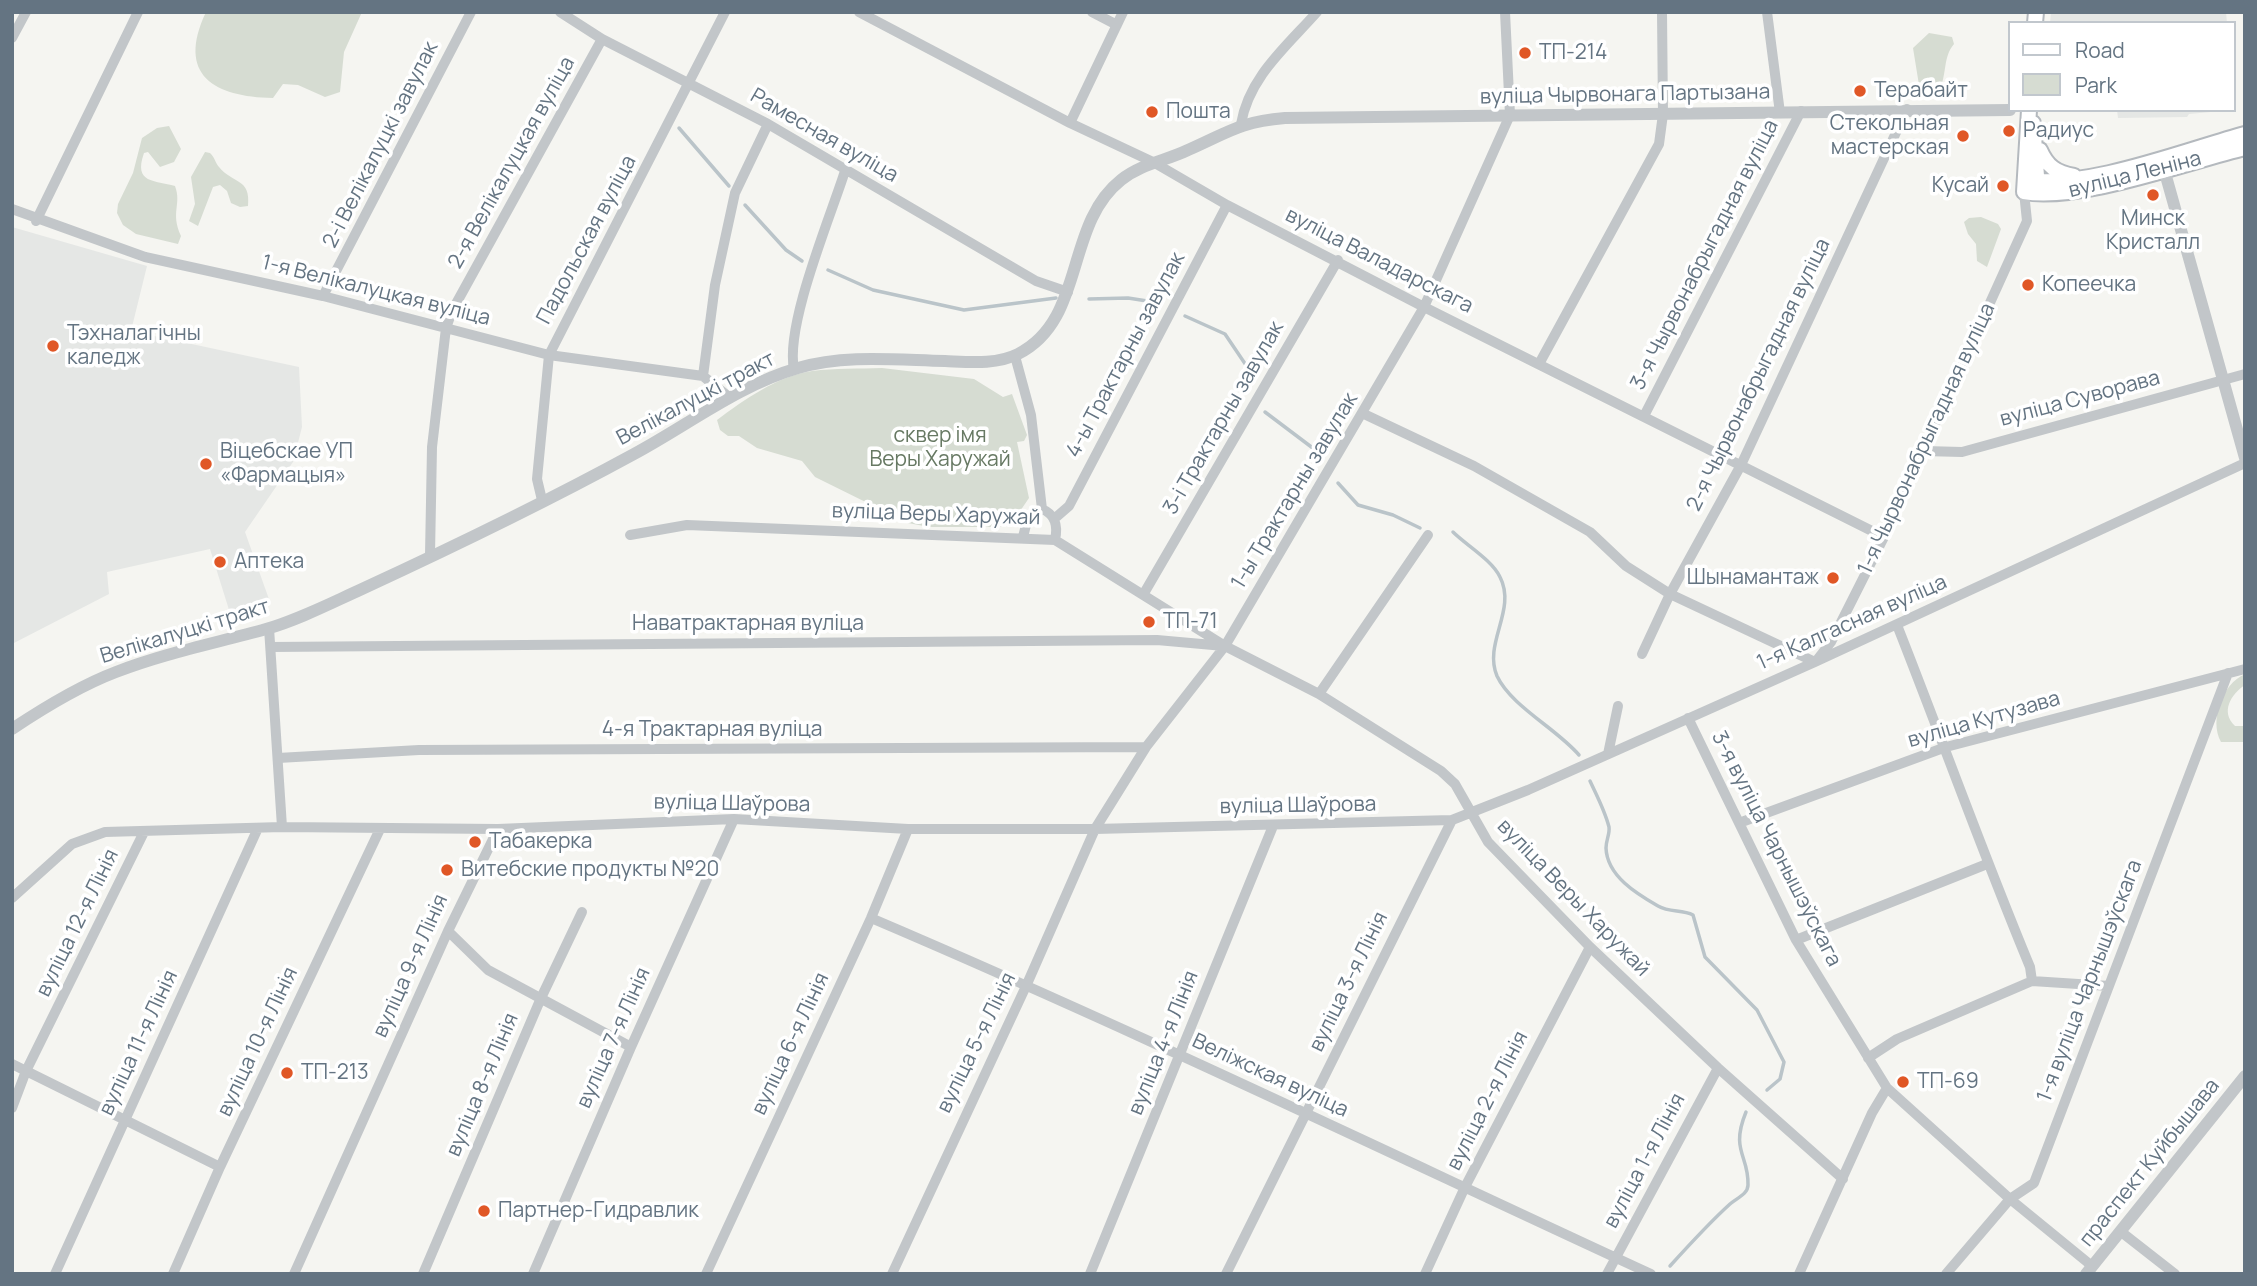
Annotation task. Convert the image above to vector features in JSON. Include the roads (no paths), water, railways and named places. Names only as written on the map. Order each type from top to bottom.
[{"type":"main road","name":"1-я Чырвонабрыгадная вуліца","points":[[2029,112],[2032,187]]},
{"type":"main road","name":"1-я Чырвонабрыгадная вуліца","points":[[2030,112],[2037,142],[2032,187]]},
{"type":"main road","name":"вуліца Леніна","points":[[2032,187],[2075,192],[2245,134]]},
{"type":"main road","points":[[2037,142],[2047,165],[2058,172],[2093,176]]},
{"type":"main road","name":"вуліца Леніна","points":[[2032,187],[2245,148]]},
{"type":"street","points":[[12,37],[26,12]]},
{"type":"street","points":[[36,221],[138,12]]},
{"type":"street","name":"2-і Велікалуцкі завулак","points":[[323,296],[471,12]]},
{"type":"street","name":"Рамесная вуліца","points":[[560,12],[602,38],[768,124],[1035,281],[1068,292]]},
{"type":"street","name":"Падольская вуліца","points":[[542,500],[537,479],[549,355],[725,12]]},
{"type":"street","name":"вуліца Валадарскага","points":[[859,12],[1070,123],[1153,162],[1227,205],[1338,260],[1424,307],[1884,537]]},
{"type":"street","points":[[1092,12],[1117,25]]},
{"type":"street","points":[[1070,123],[1123,12]]},
{"type":"street","points":[[1241,124],[1245,99],[1256,81],[1317,12]]},
{"type":"street","points":[[1505,12],[1510,115]]},
{"type":"street","points":[[1539,364],[1659,144],[1663,114],[1662,12]]},
{"type":"street","name":"3-я Чырвонабрыгадная вуліца","points":[[1767,12],[1780,113]]},
{"type":"street","name":"2-я Велікалуцкая вуліца","points":[[430,555],[432,447],[446,328],[452,311],[602,38]]},
{"type":"street","name":"2-я Чырвонабрыгадная вуліца","points":[[1642,654],[1670,594],[1741,465],[1907,109]]},
{"type":"street","name":"вуліца Чырвонага Партызана","points":[[1241,124],[1285,117],[2008,110]]},
{"type":"street","name":"3-я Чырвонабрыгадная вуліца","points":[[1644,416],[1801,111]]},
{"type":"street","name":"1-ы Трактарны завулак","points":[[1095,829],[1146,747],[1225,646],[1364,414],[1424,307],[1510,115]]},
{"type":"street","points":[[730,398],[703,376],[715,285],[736,193],[768,124]]},
{"type":"street","name":"Велікалуцкі тракт","points":[[12,729],[77,689],[117,671],[199,645],[269,628],[360,590],[630,457],[730,398],[794,369],[824,361],[988,361],[1015,356],[1033,346],[1060,311],[1068,292],[1080,244],[1100,205],[1120,181],[1153,162],[1185,152],[1241,124]]},
{"type":"street","points":[[2163,163],[2245,461]]},
{"type":"street","points":[[794,369],[790,351],[795,323],[845,171]]},
{"type":"street","name":"1-я Чырвонабрыгадная вуліца","points":[[1815,662],[1831,642],[1924,451],[2027,221],[2032,187]]},
{"type":"street","name":"4-ы Трактарны завулак","points":[[1054,519],[1069,506],[1227,205]]},
{"type":"street","name":"1-я Велікалуцкая вуліца","points":[[12,209],[36,221],[145,257],[323,296],[549,355],[703,376]]},
{"type":"street","name":"3-і Трактарны завулак","points":[[1143,595],[1338,260]]},
{"type":"street","points":[[1015,356],[1031,415],[1042,509],[1054,519],[1057,528],[1055,540]]},
{"type":"street","name":"вуліца Суворава","points":[[1924,451],[1962,452],[2245,374]]},
{"type":"street","points":[[1364,414],[1474,467],[1590,533],[1626,566],[1670,594],[1815,662]]},
{"type":"street","name":"1-я Калгасная вуліца","points":[[1473,813],[1897,625],[2245,461]]},
{"type":"street","points":[[1023,537],[1027,521],[1042,509]]},
{"type":"street","name":"вуліца Веры Харужай","points":[[631,535],[687,525],[1055,540],[1225,646],[1319,694],[1441,771],[1455,784],[1488,842],[1590,947],[1718,1068],[1843,1179]]},
{"type":"street","points":[[1319,694],[1428,536]]},
{"type":"street","points":[[1897,625],[1946,747],[1987,864],[2030,967],[2032,981]]},
{"type":"street","points":[[269,628],[282,827]]},
{"type":"street","name":"Наватрактарная вуліца","points":[[271,647],[1143,640],[1225,646]]},
{"type":"street","name":"вуліца Кутузава","points":[[1739,823],[1946,747],[2245,668]]},
{"type":"street","name":"1-я вуліца Чарнышэўскага","points":[[1946,1274],[2010,1199],[2034,1183],[2228,673]]},
{"type":"street","points":[[1608,754],[1618,706]]},
{"type":"street","name":"3-я вуліца Чарнышэўскага","points":[[1688,718],[1796,940],[1886,1088],[2089,1270]]},
{"type":"street","name":"4-я Трактарная вуліца","points":[[278,758],[419,750],[1146,747]]},
{"type":"street","name":"вуліца Шаўрова","points":[[12,898],[72,844],[105,832],[282,827],[498,829],[734,819],[908,829],[1095,829],[1452,820],[1473,813]]},
{"type":"street","name":"вуліца 7-я Лінія","points":[[533,1274],[734,819]]},
{"type":"street","name":"вуліца 3-я Лінія","points":[[1226,1274],[1308,1114],[1452,820]]},
{"type":"street","name":"вуліца 4-я Лінія","points":[[1090,1274],[1273,826]]},
{"type":"street","name":"вуліца 11-я Лінія","points":[[55,1274],[83,1218],[124,1120],[258,828]]},
{"type":"street","name":"вуліца 10-я Лінія","points":[[173,1274],[220,1167],[380,829]]},
{"type":"street","name":"вуліца 9-я Лінія","points":[[294,1274],[447,931],[498,829]]},
{"type":"street","name":"вуліца 6-я Лінія","points":[[706,1274],[871,918],[908,829]]},
{"type":"street","name":"вуліца 5-я Лінія","points":[[892,1274],[1027,985],[1095,829]]},
{"type":"street","name":"вуліца 12-я Лінія","points":[[12,1108],[26,1071],[144,832]]},
{"type":"street","points":[[1796,940],[1987,864]]},
{"type":"street","name":"вуліца 8-я Лінія","points":[[423,1274],[541,998],[582,912]]},
{"type":"street","name":"Веліжская вуліца","points":[[871,918],[1027,985],[1651,1274]]},
{"type":"street","points":[[447,931],[488,970],[631,1047]]},
{"type":"street","name":"вуліца 2-я Лінія","points":[[1425,1274],[1465,1187],[1590,947]]},
{"type":"street","points":[[1868,1058],[1897,1039],[2032,981],[2109,986]]},
{"type":"street","points":[[12,1064],[220,1167]]},
{"type":"street","name":"вуліца 1-я Лінія","points":[[1607,1274],[1718,1068]]},
{"type":"street","name":"праспект Куйбышава","points":[[2089,1270],[2245,1076]]},
{"type":"street","points":[[1799,1274],[1886,1088]]},
{"type":"street","points":[[2120,1231],[2175,1274]]},
{"type":"waterway","points":[[679,128],[729,186]]},
{"type":"waterway","points":[[745,205],[786,250],[802,261]]},
{"type":"waterway","points":[[828,270],[873,290],[964,310],[1056,298]]},
{"type":"waterway","points":[[1089,299],[1128,298],[1160,303]]},
{"type":"waterway","points":[[1185,316],[1225,334],[1254,377]]},
{"type":"waterway","points":[[1265,412],[1322,455]]},
{"type":"waterway","points":[[1338,483],[1358,505],[1393,515],[1420,528]]},
{"type":"waterway","points":[[1453,532],[1491,565],[1500,577],[1504,589],[1505,602],[1494,651],[1497,676],[1523,707],[1579,755]]},
{"type":"waterway","points":[[1590,781],[1607,821],[1609,830],[1606,848],[1617,875],[1633,890],[1658,906],[1693,915],[1705,957],[1757,1010],[1784,1062],[1780,1079],[1767,1090]]},
{"type":"waterway","points":[[1670,1266],[1714,1219],[1746,1191],[1748,1175],[1740,1144],[1746,1112]]},
{"type":"place","name":"ТП-214","points":[[1525,53]]},
{"type":"place","name":"Терабайт","points":[[1860,91]]},
{"type":"place","name":"Пошта","points":[[1152,112]]},
{"type":"place","name":"Радиус","points":[[2009,131]]},
{"type":"place","name":"Стекольная мастерская","points":[[1963,136]]},
{"type":"place","name":"Кусай","points":[[2003,186]]},
{"type":"place","name":"Минск Кристалл","points":[[2153,195]]},
{"type":"place","name":"Копеечка","points":[[2028,285]]},
{"type":"place","name":"Тэхналагічны каледж","points":[[53,346]]},
{"type":"place","name":"Віцебскае УП «Фармацыя»","points":[[206,464]]},
{"type":"place","name":"Аптека","points":[[220,562]]},
{"type":"place","name":"Шынамантаж","points":[[1833,578]]},
{"type":"place","name":"ТП-71","points":[[1149,622]]},
{"type":"place","name":"Табакерка","points":[[475,842]]},
{"type":"place","name":"Витебские продукты №20","points":[[447,870]]},
{"type":"place","name":"ТП-213","points":[[287,1073]]},
{"type":"place","name":"ТП-69","points":[[1903,1082]]},
{"type":"place","name":"Партнер-Гидравлик","points":[[484,1211]]},
{"type":"park label","name":"сквер імя Веры Харужай","points":[[940,448]]}]
